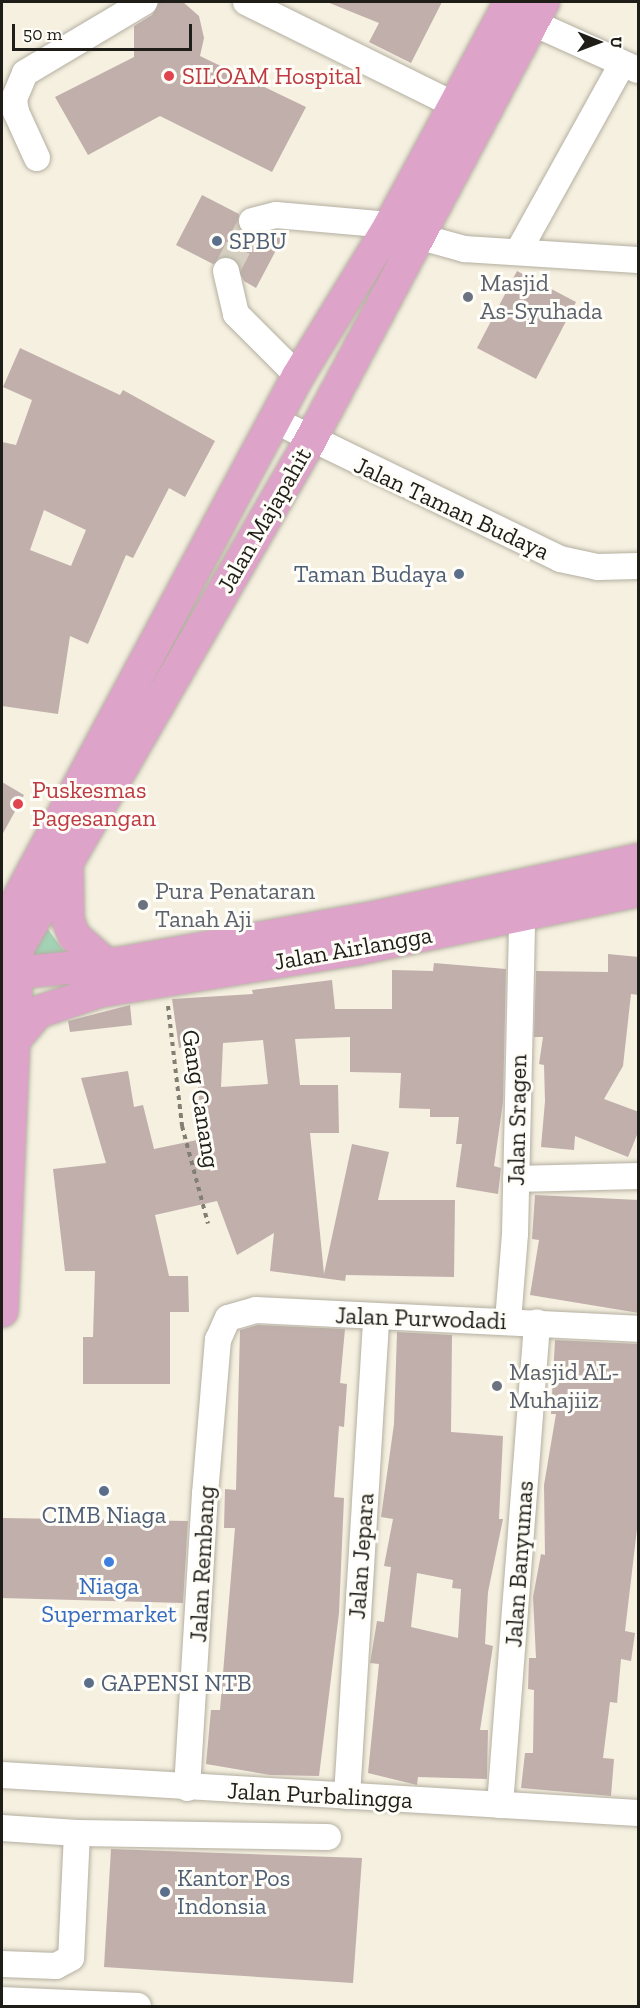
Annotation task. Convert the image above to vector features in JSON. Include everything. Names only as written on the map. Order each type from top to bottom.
[{"type":"main road","name":"Jalan Majapahit","points":[[2,929],[298,376],[390,225],[452,104],[522,16]]},
{"type":"main road","name":"Jalan Majapahit","points":[[2,1311],[12,1043],[7,987],[32,918],[310,441],[421,237],[522,16]]},
{"type":"main road","points":[[68,856],[68,920],[74,936],[110,973]]},
{"type":"main road","name":"Jalan Airlangga","points":[[12,1043],[38,1012],[67,999],[110,973],[639,860]]},
{"type":"main road","name":"Jalan Airlangga","points":[[110,973],[165,979],[522,918],[639,891]]},
{"type":"main road","points":[[7,987],[110,973]]},
{"type":"street","points":[[37,158],[16,112],[14,99],[25,74],[144,2]]},
{"type":"street","points":[[246,2],[452,104]]},
{"type":"street","points":[[519,250],[630,67],[522,16]]},
{"type":"street","points":[[252,221],[276,215],[390,225]]},
{"type":"street","points":[[421,237],[464,249],[519,250],[639,260]]},
{"type":"street","points":[[226,271],[236,314],[298,376]]},
{"type":"street","name":"Jalan Taman Budaya","points":[[274,420],[310,441],[560,559],[598,567],[639,566]]},
{"type":"street","name":"Jalan Sragen","points":[[508,1321],[516,1179],[522,918]]},
{"type":"street","points":[[516,1179],[639,1176]]},
{"type":"street","name":"Jalan Purwodadi","points":[[218,1341],[228,1318],[243,1312],[537,1322],[639,1329]]},
{"type":"street","name":"Jalan Jepara","points":[[347,1796],[376,1317]]},
{"type":"street","name":"Jalan Banyumas","points":[[500,1805],[537,1322]]},
{"type":"street","name":"Jalan Rembang","points":[[187,1788],[218,1341]]},
{"type":"street","name":"Jalan Purbalingga","points":[[2,1775],[639,1814]]},
{"type":"street","points":[[2,1828],[77,1833],[328,1837]]},
{"type":"street","points":[[2,1964],[56,1966],[71,1958],[77,1833]]},
{"type":"street","points":[[2,2000],[138,2007]]},
{"type":"path","name":"Gang Canang","points":[[165,979],[182,1126],[208,1224]]},
{"type":"green space","points":[[45,925],[68,957],[27,965]]},
{"type":"building","name":"SILOAM Hospital","points":[[159,2],[183,2],[199,16],[204,38],[200,56],[306,107],[272,172],[160,116],[88,155],[55,97],[134,57],[134,26],[152,15]]},
{"type":"building","points":[[327,2],[442,2],[411,63],[369,42],[379,23]]},
{"type":"building","points":[[202,195],[239,214],[238,225],[247,235],[272,232],[283,237],[256,288],[244,281],[231,257],[213,264],[176,245]]},
{"type":"building","points":[[517,271],[576,302],[536,379],[477,348]]},
{"type":"building","points":[[20,348],[120,395],[123,390],[215,441],[185,497],[169,488],[133,558],[126,555],[88,644],[70,636],[58,714],[2,706],[2,442],[16,445],[32,400],[3,387]],"holes":[[[44,510],[86,530],[71,566],[30,550]]]},
{"type":"building","points":[[2,782],[24,795],[2,835]]},
{"type":"building","points":[[608,954],[639,957],[639,995],[631,994],[623,1066],[604,1099],[639,1112],[639,1130],[628,1157],[575,1136],[574,1150],[541,1147],[545,1101],[544,1065],[539,1064],[543,1037],[534,1037],[536,971],[608,972]]},
{"type":"building","points":[[434,963],[506,969],[503,1102],[494,1166],[501,1168],[498,1194],[456,1187],[462,1144],[456,1144],[459,1117],[430,1117],[430,1109],[399,1108],[401,1073],[350,1072],[350,1037],[295,1039],[300,1085],[338,1085],[339,1133],[310,1133],[324,1274],[352,1144],[389,1152],[378,1200],[455,1200],[454,1277],[346,1275],[345,1281],[270,1271],[274,1233],[237,1255],[217,1201],[155,1215],[169,1276],[188,1276],[189,1312],[170,1312],[170,1384],[83,1384],[83,1337],[93,1337],[95,1271],[65,1271],[53,1169],[106,1163],[81,1078],[128,1071],[134,1107],[143,1105],[154,1149],[202,1139],[195,1044],[179,1048],[172,999],[253,994],[252,990],[332,980],[335,1009],[392,1009],[392,970],[433,971]],"holes":[[[263,1040],[268,1084],[221,1087],[223,1043]]]},
{"type":"building","points":[[130,1005],[132,1025],[70,1032],[68,1021]]},
{"type":"building","points":[[535,1195],[639,1200],[639,1313],[530,1295],[539,1240],[532,1239]]},
{"type":"building","points":[[258,1325],[345,1329],[340,1383],[347,1384],[344,1427],[339,1426],[334,1497],[344,1498],[339,1613],[319,1776],[270,1775],[206,1764],[211,1710],[220,1710],[235,1528],[224,1528],[225,1489],[236,1490],[240,1330]]},
{"type":"building","points":[[397,1332],[452,1335],[451,1432],[503,1436],[499,1519],[503,1519],[488,1592],[485,1644],[493,1646],[480,1730],[488,1730],[487,1779],[418,1777],[417,1785],[368,1773],[379,1664],[370,1663],[377,1621],[384,1622],[391,1567],[384,1566],[393,1519],[381,1517],[394,1424]],"holes":[[[417,1573],[453,1580],[452,1588],[461,1589],[458,1638],[411,1627]]]},
{"type":"building","points":[[555,1340],[639,1344],[637,1529],[625,1631],[635,1633],[631,1661],[621,1659],[617,1703],[610,1702],[603,1758],[614,1759],[611,1796],[521,1788],[525,1753],[533,1753],[534,1690],[528,1689],[529,1658],[536,1658],[533,1597],[541,1554],[545,1555],[544,1485],[556,1414],[551,1414]]},
{"type":"building","points":[[2,1518],[188,1521],[183,1603],[2,1598]]},
{"type":"building","points":[[111,1849],[362,1858],[353,1983],[104,1967]]},
{"type":"tunnel","points":[[226,271],[252,221]]},
{"type":"place","name":"SILOAM Hospital","points":[[169,76]]},
{"type":"place","name":"SPBU","points":[[217,241]]},
{"type":"place","name":"Masjid As-Syuhada","points":[[468,297]]},
{"type":"place","name":"Taman Budaya","points":[[459,574]]},
{"type":"place","name":"Puskesmas Pagesangan","points":[[18,804]]},
{"type":"place","name":"Pura Penataran Tanah Aji","points":[[143,905]]},
{"type":"place","name":"Masjid AL- Muhajiiz","points":[[497,1386]]},
{"type":"place","name":"CIMB Niaga","points":[[104,1491]]},
{"type":"place","name":"Niaga Supermarket","points":[[109,1562]]},
{"type":"place","name":"GAPENSI NTB","points":[[89,1683]]},
{"type":"place","name":"Kantor Pos Indonsia","points":[[165,1892]]}]
